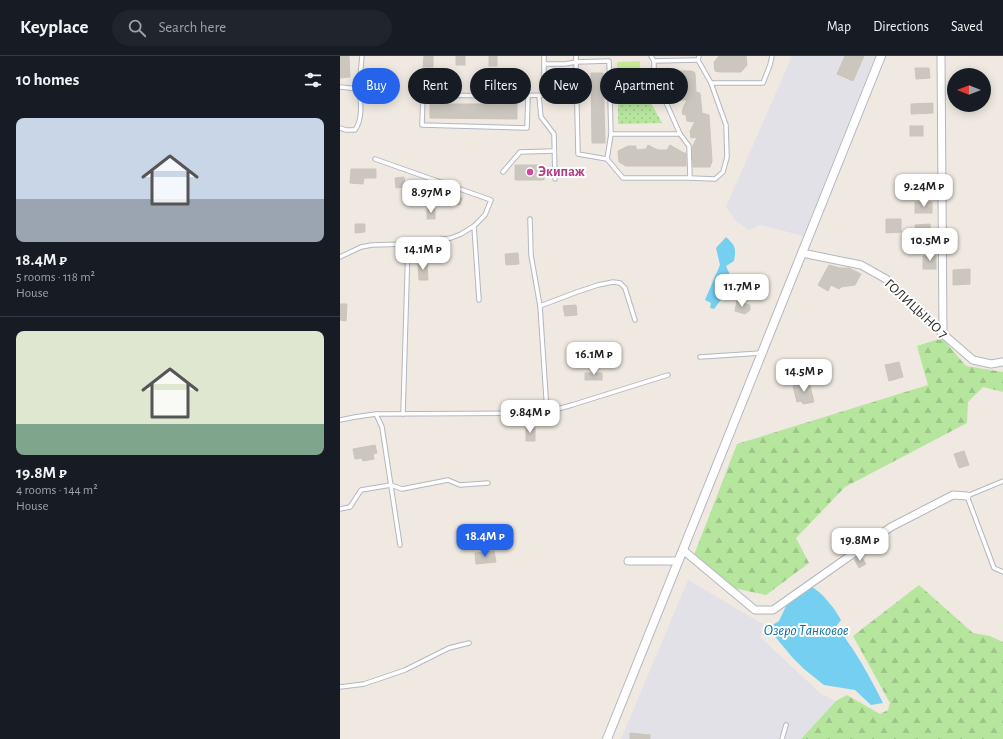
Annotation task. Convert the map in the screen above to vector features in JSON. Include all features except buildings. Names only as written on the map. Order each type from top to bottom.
[{"type":"street","points":[[607,739],[881,56]]},
{"type":"street","points":[[941,56],[943,334]]},
{"type":"street","name":"ГОЛИЦЫНО 7","points":[[802,252],[861,265],[867,268],[886,279],[943,334],[973,360],[991,364],[1003,362]]},
{"type":"street","points":[[683,550],[755,610],[773,610],[891,527],[953,495],[967,496]]},
{"type":"street","points":[[628,561],[679,561]]},
{"type":"lane","points":[[361,68],[362,56]]},
{"type":"lane","points":[[544,56],[544,68]]},
{"type":"lane","points":[[576,56],[578,154],[607,159],[623,178],[715,179],[723,172],[727,157],[726,125],[711,83],[698,58],[654,61]]},
{"type":"lane","points":[[651,56],[654,61],[654,72],[657,82],[680,134],[689,146],[690,178]]},
{"type":"lane","points":[[711,83],[763,83],[772,56]]},
{"type":"lane","points":[[544,64],[609,61],[611,134],[607,159]]},
{"type":"lane","points":[[340,87],[352,88]]},
{"type":"lane","points":[[423,94],[528,96],[527,128],[422,125],[423,94]]},
{"type":"lane","points":[[531,96],[539,96]]},
{"type":"lane","points":[[340,128],[355,130],[359,125],[361,104]]},
{"type":"lane","points":[[540,104],[541,117],[554,134],[555,179]]},
{"type":"lane","points":[[611,134],[680,134]]},
{"type":"lane","points":[[503,172],[520,152],[554,151]]},
{"type":"lane","points":[[340,257],[361,247],[372,244],[408,244],[451,238],[474,226],[485,215],[491,200],[375,159]]},
{"type":"lane","points":[[530,219],[531,255],[540,306],[547,412]]},
{"type":"lane","points":[[474,226],[479,300]]},
{"type":"lane","points":[[403,414],[408,244]]},
{"type":"lane","points":[[540,306],[598,285],[613,282],[620,283],[626,288],[635,320]]},
{"type":"lane","points":[[700,357],[762,353]]},
{"type":"lane","points":[[340,420],[376,414],[547,412],[668,375]]},
{"type":"lane","points":[[376,414],[382,427],[400,545]]},
{"type":"lane","points":[[340,509],[350,507],[362,490],[391,485],[402,489],[448,480],[460,485],[488,483]]},
{"type":"lane","points":[[1003,481],[967,496],[994,568],[1003,572]]},
{"type":"lane","points":[[340,687],[364,684],[405,670],[449,648],[470,643]]},
{"type":"lane","points":[[782,739],[786,725]]},
{"type":"shaded area","points":[[792,56],[875,56],[803,236],[761,225],[749,230],[736,221],[726,207]]},
{"type":"shaded area","points":[[688,580],[766,626],[760,637],[821,694],[836,701],[801,739],[621,739]]},
{"type":"green space","points":[[640,61],[640,68],[617,68],[617,62]]},
{"type":"green space","points":[[618,104],[652,104],[662,123],[618,124]]},
{"type":"green space","points":[[942,338],[966,366],[1003,372],[1003,392],[983,387],[968,402],[967,423],[845,487],[796,538],[809,563],[766,595],[733,588],[694,555],[737,444],[928,385],[917,346]]},
{"type":"green space","points":[[919,585],[973,633],[990,636],[1003,642],[1003,739],[801,739],[836,701],[847,695],[880,714],[888,710],[890,703],[853,636]]},
{"type":"water","points":[[726,237],[732,243],[734,248],[734,261],[726,266],[730,275],[725,298],[720,301],[714,309],[710,308],[711,303],[705,300],[720,265],[716,248]]},
{"type":"water","name":"Озеро Танковое","points":[[811,586],[824,597],[838,615],[841,620],[834,629],[841,630],[866,670],[883,703],[871,705],[855,690],[824,685],[792,657],[768,628],[779,621],[788,602]]},
{"type":"place","name":"Экипаж","points":[[530,172]]}]
